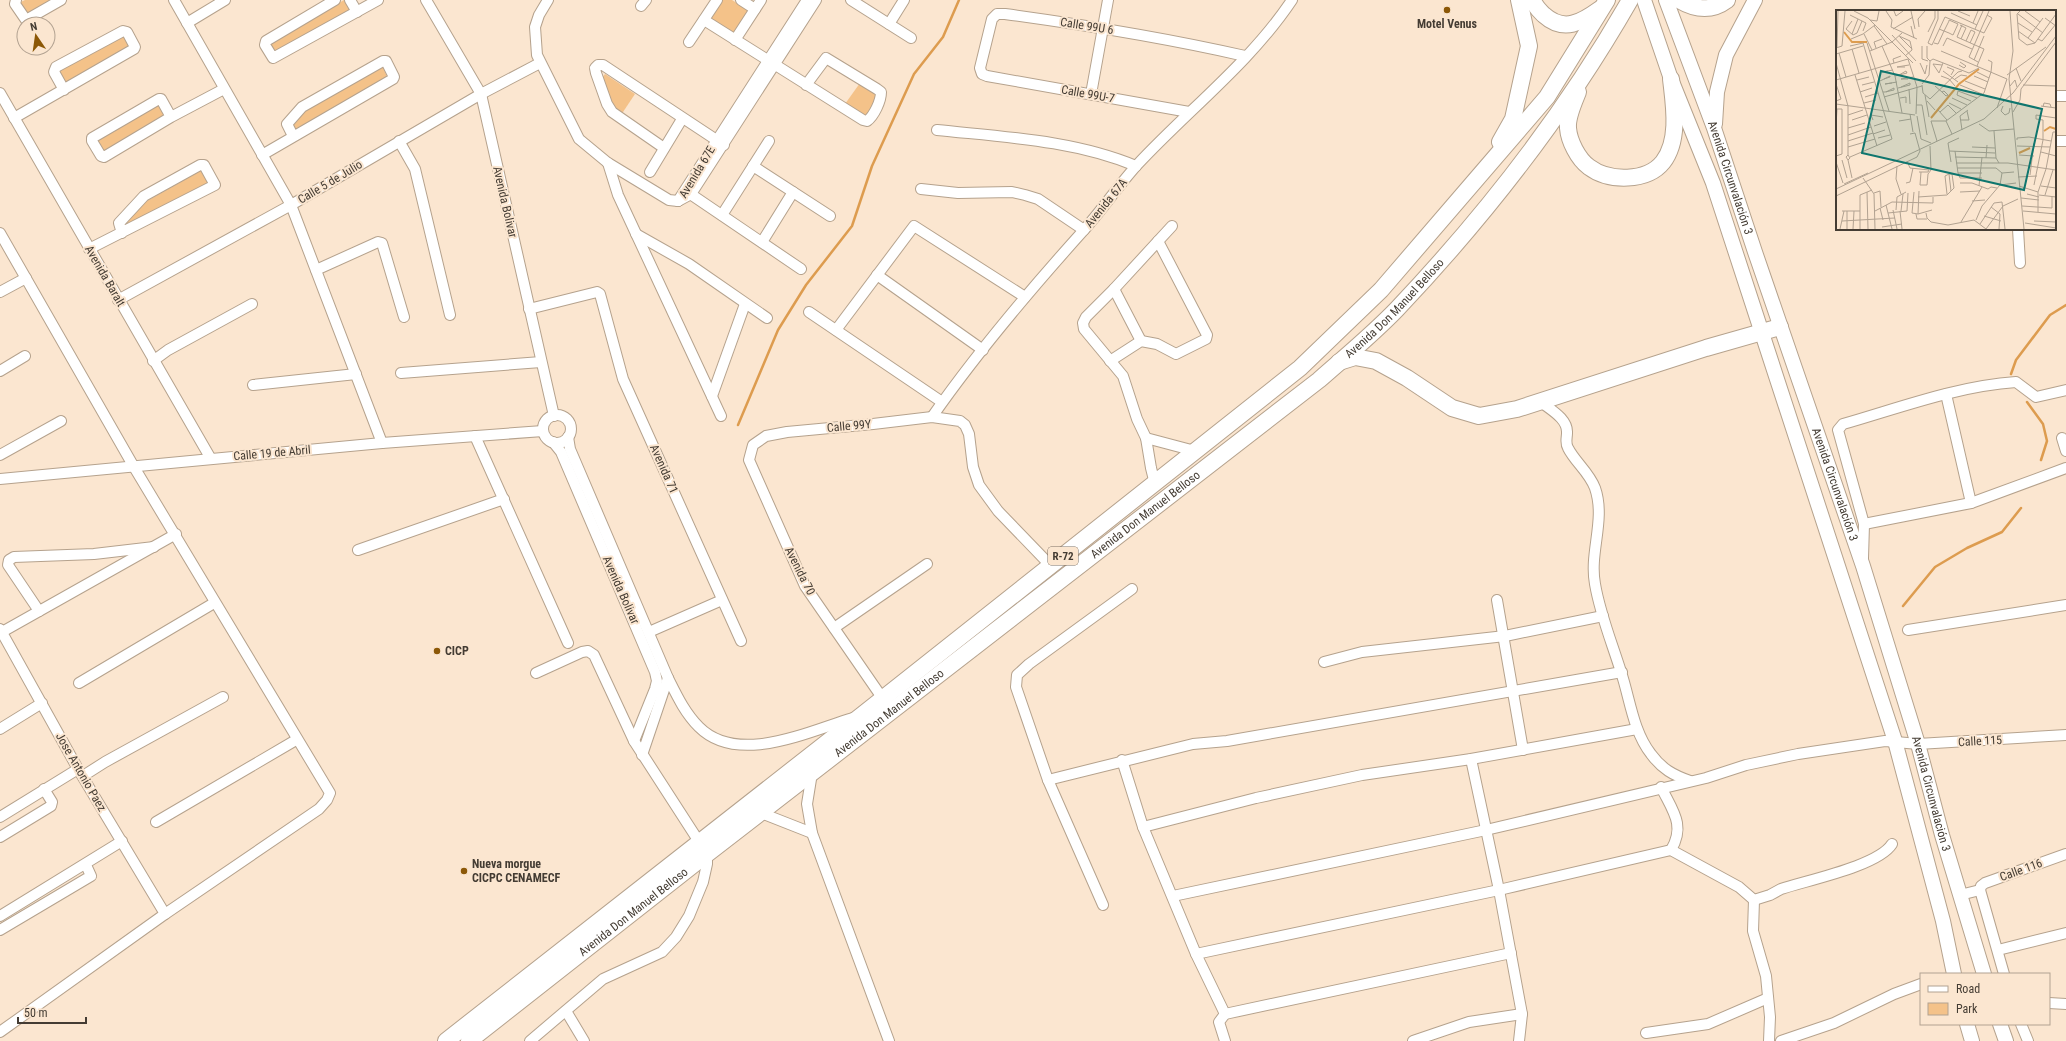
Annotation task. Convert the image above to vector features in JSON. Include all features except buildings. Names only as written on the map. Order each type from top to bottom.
[{"type":"main road","points":[[1485,171],[1512,119],[1529,46],[1519,0]]},
{"type":"main road","points":[[1533,0],[1535,6],[1551,22],[1568,26],[1588,18],[1606,3]]},
{"type":"main road","name":"Avenida Don Manuel Belloso","points":[[446,1041],[703,849],[761,813],[1297,397],[1338,363],[1396,310],[1472,226],[1584,76],[1630,0]]},
{"type":"main road","name":"Avenida Circunvalación 3","points":[[1644,0],[1671,79],[1713,183],[1895,741],[1943,921],[1952,973]]},
{"type":"main road","name":"Avenida Circunvalación 3","points":[[1666,0],[1714,128],[1872,596],[1918,744],[1942,835],[1984,973]]},
{"type":"main road","points":[[1679,0],[1690,7],[1708,10],[1727,0]]},
{"type":"main road","points":[[1714,128],[1717,92],[1726,55],[1755,0]]},
{"type":"main road","name":"Avenida Don Manuel Belloso","points":[[470,1041],[703,849],[862,715],[1156,484],[1195,451],[1300,368],[1381,290],[1485,171],[1547,97],[1606,3]]},
{"type":"main road","points":[[1584,76],[1573,104],[1568,127],[1575,150],[1589,167],[1608,176],[1630,178],[1649,173],[1663,162],[1672,141],[1675,110],[1671,79]]},
{"type":"main road","points":[[1338,363],[1355,357],[1376,361],[1407,378],[1452,408],[1479,416],[1517,410],[1706,348],[1780,327]]},
{"type":"main road","points":[[1850,602],[1872,596]]},
{"type":"main road","points":[[1967,1025],[1972,1041]]},
{"type":"main road","points":[[2000,1025],[2006,1041]]},
{"type":"street","points":[[16,0],[15,4],[23,19],[26,20],[61,0]]},
{"type":"street","points":[[174,0],[291,205],[382,443]]},
{"type":"street","points":[[187,23],[225,0]]},
{"type":"street","points":[[335,0],[266,41],[265,44],[273,58],[378,0]]},
{"type":"street","points":[[350,0],[357,12]]},
{"type":"street","name":"Avenida Bolivar","points":[[426,0],[481,94],[554,416]]},
{"type":"street","points":[[548,0],[539,15],[535,27],[535,46],[540,63],[579,139],[608,163],[618,195],[721,416]]},
{"type":"street","points":[[535,46],[544,19],[556,0]]},
{"type":"street","points":[[689,42],[717,0]]},
{"type":"street","points":[[741,0],[755,9]]},
{"type":"street","points":[[735,40],[761,0]]},
{"type":"street","name":"Avenida 67E","points":[[608,163],[669,200],[678,201],[688,192],[721,143],[771,62],[806,0]]},
{"type":"street","name":"Avenida 67E","points":[[771,62],[816,0]]},
{"type":"street","points":[[889,24],[904,0]]},
{"type":"street","points":[[1091,94],[1108,0]]},
{"type":"street","name":"Avenida 67A","points":[[932,416],[1044,272],[1084,230],[1136,166],[1189,112],[1219,86],[1282,15],[1292,0]]},
{"type":"street","points":[[856,1],[911,38]]},
{"type":"street","name":"Calle 99U 6","points":[[987,76],[982,74],[980,68],[988,30],[992,19],[997,14],[1104,27],[1188,43],[1245,56]]},
{"type":"street","points":[[704,20],[806,85],[867,121],[871,118],[881,97],[881,92],[877,89],[826,58],[806,85]]},
{"type":"street","points":[[14,118],[64,90],[134,49],[135,46],[127,32],[123,31],[56,67],[54,72],[64,90]]},
{"type":"street","points":[[262,155],[393,79],[394,77],[386,61],[383,61],[302,106],[287,124],[293,136]]},
{"type":"street","name":"Calle 5 de Julio","points":[[118,300],[291,205],[481,94],[540,63]]},
{"type":"street","points":[[664,148],[612,112],[607,104],[595,68],[598,65],[602,64],[682,119],[721,143]]},
{"type":"street","name":"Calle 99U-7","points":[[987,76],[1189,112]]},
{"type":"street","points":[[171,117],[161,99],[159,99],[92,138],[92,141],[101,156],[104,156],[171,117],[224,89]]},
{"type":"street","name":"Avenida Baralt","points":[[0,93],[153,361],[211,459]]},
{"type":"street","points":[[650,172],[682,119]]},
{"type":"street","points":[[937,130],[1065,146],[1105,156],[1136,166]]},
{"type":"street","points":[[722,215],[770,140]]},
{"type":"street","points":[[399,141],[415,169],[450,316]]},
{"type":"street","points":[[89,249],[215,185],[204,165],[200,165],[144,196],[119,223],[122,232]]},
{"type":"street","points":[[754,166],[830,216]]},
{"type":"street","points":[[921,189],[958,193],[1012,192],[1025,195],[1038,199],[1084,230]]},
{"type":"street","points":[[688,192],[801,269]]},
{"type":"street","points":[[762,242],[793,192]]},
{"type":"street","points":[[836,330],[914,226],[1025,297]]},
{"type":"street","points":[[1156,484],[1151,468],[1146,438],[1137,419],[1123,376],[1084,329],[1083,323],[1086,317],[1114,290],[1172,226]]},
{"type":"street","points":[[2018,230],[2020,263]]},
{"type":"street","points":[[0,233],[134,467],[176,534],[214,602],[296,740],[330,793],[327,800],[319,810],[165,914],[0,1032]]},
{"type":"street","points":[[636,234],[689,264],[766,318]]},
{"type":"street","points":[[1110,361],[1141,341],[1157,344],[1176,354],[1206,339],[1207,335],[1158,241]]},
{"type":"street","points":[[316,270],[378,242],[382,243],[404,317]]},
{"type":"street","points":[[877,275],[983,350]]},
{"type":"street","points":[[0,292],[26,278]]},
{"type":"street","points":[[1114,290],[1141,341]]},
{"type":"street","name":"Avenida 71","points":[[529,310],[599,293],[623,378],[741,641]]},
{"type":"street","points":[[153,361],[168,350],[252,304]]},
{"type":"street","points":[[712,396],[744,304]]},
{"type":"street","points":[[809,312],[942,402]]},
{"type":"street","points":[[0,371],[25,356]]},
{"type":"street","points":[[401,373],[541,362]]},
{"type":"street","points":[[253,385],[356,374]]},
{"type":"street","points":[[1862,566],[1864,524],[1838,430],[1843,424],[1946,394],[1999,383],[2016,382],[2036,397],[2066,390]]},
{"type":"street","points":[[1946,394],[1971,503]]},
{"type":"street","points":[[1541,402],[1560,417],[1566,425],[1567,446],[1590,478],[1595,489],[1599,516],[1593,564],[1595,584],[1602,616],[1622,672],[1637,729],[1644,744],[1657,762],[1669,773],[1690,781]]},
{"type":"street","points":[[568,437],[561,442],[553,442],[547,438],[543,431],[546,420],[554,416],[561,416],[567,420],[570,427],[568,437],[570,449],[668,678],[686,711],[700,728],[726,742],[748,746],[768,744],[862,715]]},
{"type":"street","name":"Calle 99Y","points":[[766,436],[787,432],[873,424],[932,416],[960,421],[965,425],[969,434],[973,467],[980,485],[998,511],[1050,566]]},
{"type":"street","points":[[0,455],[61,421]]},
{"type":"street","name":"Calle 19 de Abril","points":[[0,479],[382,443],[543,431]]},
{"type":"street","points":[[476,436],[568,643]]},
{"type":"street","name":"Avenida 70","points":[[766,436],[753,445],[749,460],[805,586],[883,699]]},
{"type":"street","points":[[1146,438],[1195,451]]},
{"type":"street","points":[[2062,438],[2066,450]]},
{"type":"street","name":"Avenida Bolivar","points":[[553,442],[561,452],[655,672],[657,681],[655,689],[634,741]]},
{"type":"street","points":[[1864,524],[1971,503],[2066,468]]},
{"type":"street","points":[[358,550],[504,499]]},
{"type":"street","points":[[1,630],[40,611],[176,534]]},
{"type":"street","points":[[40,611],[8,565],[9,560],[14,557],[94,554],[154,547]]},
{"type":"street","points":[[834,628],[927,564]]},
{"type":"street","points":[[1103,905],[1048,780],[1016,687],[1017,675],[1029,664],[1132,590]]},
{"type":"street","points":[[649,632],[722,600]]},
{"type":"street","points":[[1498,600],[1523,750]]},
{"type":"street","points":[[80,683],[214,602]]},
{"type":"street","points":[[1908,630],[2066,605]]},
{"type":"street","points":[[1324,662],[1362,652],[1505,636],[1602,616]]},
{"type":"street","name":"Jose Antonio Paez","points":[[1,630],[81,772],[165,914]]},
{"type":"street","points":[[530,1041],[603,980],[662,952],[676,937],[689,916],[705,872],[703,849],[634,741],[594,655],[588,652],[582,652],[536,673]]},
{"type":"street","points":[[1048,780],[1122,760],[1193,744],[1227,741],[1622,672]]},
{"type":"street","points":[[642,755],[668,678]]},
{"type":"street","points":[[0,817],[44,789],[105,762],[223,697]]},
{"type":"street","points":[[0,729],[42,703]]},
{"type":"street","points":[[1143,827],[1256,798],[1362,775],[1472,760],[1637,729]]},
{"type":"street","name":"Calle 115","points":[[1173,896],[1486,830],[1690,781],[1746,765],[1798,754],[1895,741],[1918,744],[2066,735]]},
{"type":"street","points":[[156,822],[296,740]]},
{"type":"street","points":[[1122,760],[1143,827],[1196,954],[1225,1014]]},
{"type":"street","points":[[1472,760],[1499,890],[1522,1014],[1519,1041]]},
{"type":"street","points":[[812,772],[807,804],[812,833],[889,1041]]},
{"type":"street","points":[[1661,787],[1679,825],[1677,840],[1671,850]]},
{"type":"street","points":[[0,837],[51,806],[52,802],[44,789]]},
{"type":"street","points":[[761,813],[812,833]]},
{"type":"street","points":[[0,916],[86,865],[122,841]]},
{"type":"street","points":[[1754,900],[1770,895],[1781,889],[1870,861],[1888,850],[1892,844]]},
{"type":"street","points":[[1196,954],[1499,890],[1671,850],[1739,887],[1754,900]]},
{"type":"street","name":"Calle 116","points":[[1980,890],[1981,886],[1985,883],[2066,854]]},
{"type":"street","points":[[0,930],[91,876],[86,865]]},
{"type":"street","points":[[1960,895],[1980,890],[2004,973]]},
{"type":"street","points":[[1754,900],[1752,931],[1766,976],[1769,1041]]},
{"type":"street","points":[[1998,950],[2066,933]]},
{"type":"street","points":[[1225,1041],[1219,1022],[1225,1014],[1511,953]]},
{"type":"street","points":[[1781,1041],[1834,1023],[1894,994],[1920,984]]},
{"type":"street","points":[[1646,1033],[1708,1024],[1768,998]]},
{"type":"street","points":[[2050,1003],[2066,1004]]},
{"type":"street","points":[[566,1011],[584,1041]]},
{"type":"street","points":[[1413,1041],[1469,1022],[1522,1014]]},
{"type":"street","points":[[2021,1025],[2028,1041]]},
{"type":"green space","points":[[25,0],[52,0],[26,14],[19,3]]},
{"type":"green space","points":[[344,0],[351,11],[276,53],[269,44]]},
{"type":"green space","points":[[722,0],[732,0],[749,11],[733,34],[710,18]]},
{"type":"green space","points":[[124,35],[131,47],[65,85],[58,71]]},
{"type":"green space","points":[[382,65],[388,79],[295,131],[290,122],[301,110]]},
{"type":"green space","points":[[605,74],[635,94],[621,115],[610,105],[602,78]]},
{"type":"green space","points":[[860,83],[878,93],[867,116],[845,104]]},
{"type":"green space","points":[[159,104],[167,116],[104,152],[96,140]]},
{"type":"green space","points":[[202,170],[209,183],[126,227],[124,224],[145,202]]},
{"type":"waterway","points":[[738,425],[778,330],[806,285],[852,226],[872,166],[914,74],[943,37],[959,0]]},
{"type":"waterway","points":[[2011,374],[2016,360],[2050,315],[2066,305]]},
{"type":"waterway","points":[[2027,402],[2043,424],[2047,441],[2041,460]]},
{"type":"waterway","points":[[1903,606],[1935,567],[1967,548],[2002,532],[2021,508]]},
{"type":"place","name":"Motel Venus","points":[[1447,10]]},
{"type":"place","name":"CICP","points":[[437,651]]},
{"type":"place","name":"Nueva morgue CICPC CENAMECF","points":[[464,871]]}]
